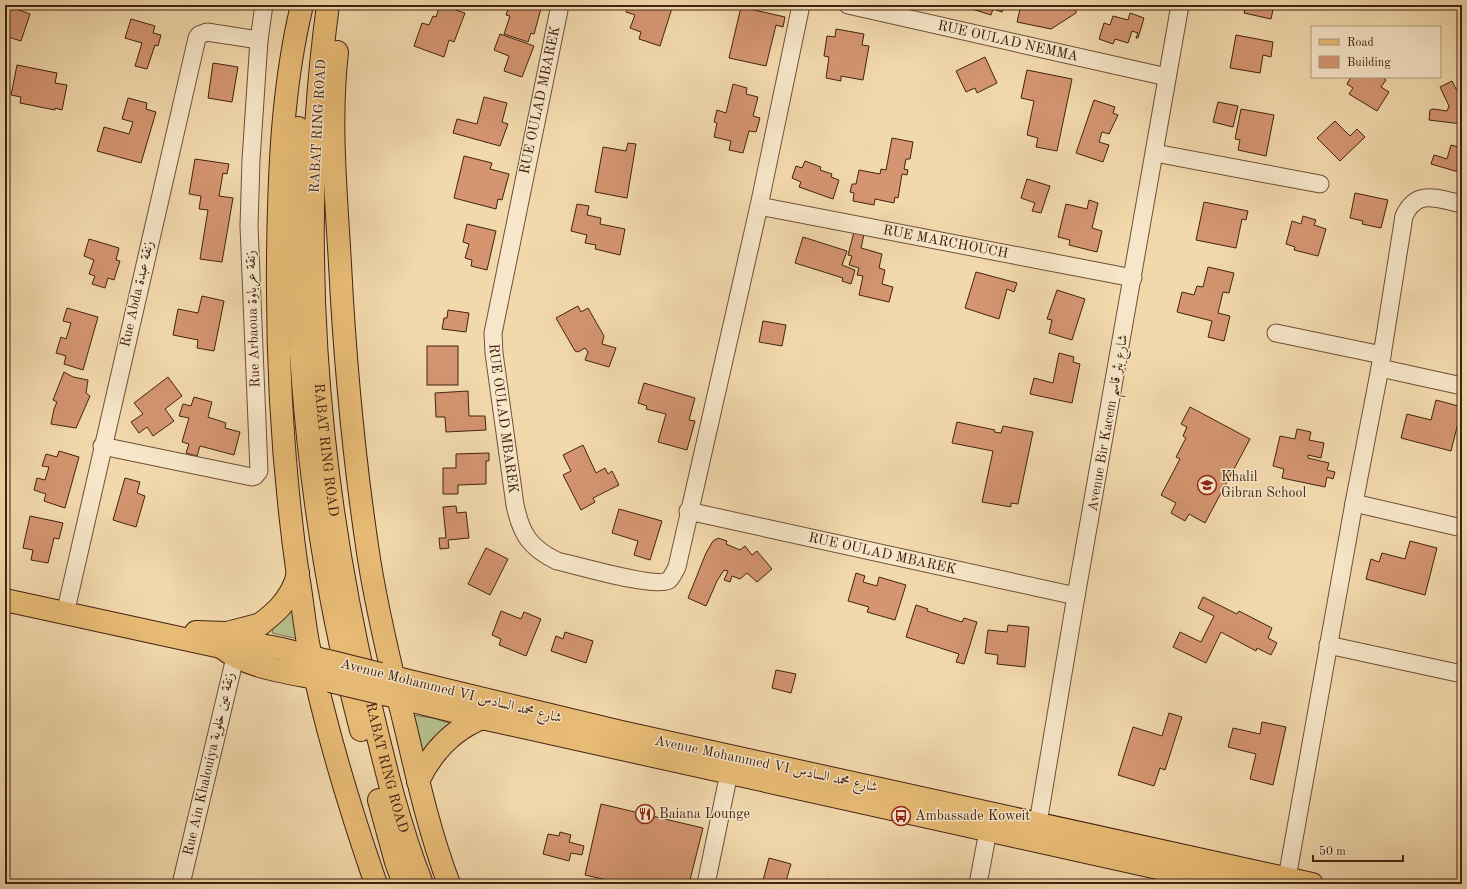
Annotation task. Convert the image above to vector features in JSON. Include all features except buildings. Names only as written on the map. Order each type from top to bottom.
[{"type":"main road","points":[[303,5],[295,40],[285,109],[278,220],[277,324],[282,434],[289,509],[298,573],[321,670],[343,780],[376,884]]},
{"type":"main road","name":"RABAT RING ROAD","points":[[303,5],[298,131],[297,286],[303,404],[311,475],[320,537],[342,655],[396,862],[404,884]]},
{"type":"main road","name":"RABAT RING ROAD","points":[[328,5],[318,82],[313,221],[316,346],[327,471],[337,540],[359,655],[393,796],[422,884]]},
{"type":"main road","points":[[342,5],[334,75],[333,116],[345,356],[359,487],[388,685],[418,781],[435,847],[449,884]]},
{"type":"main road","points":[[231,649],[244,636],[261,624],[287,600],[294,587],[298,573]]},
{"type":"main road","name":"Avenue Mohammed VI شارع محمد السادس","points":[[5,600],[231,649],[260,645],[321,670],[621,732],[1037,833],[1287,878],[1312,884]]},
{"type":"main road","points":[[148,630],[164,627],[209,634],[227,633],[261,624]]},
{"type":"main road","points":[[388,685],[482,718],[988,831],[1037,833],[1230,884]]},
{"type":"main road","points":[[418,781],[429,760],[444,742],[461,729],[482,718]]},
{"type":"street","name":"Rue Arbaoua زنقة عرباوة","points":[[102,446],[252,477],[259,471],[249,226],[251,160],[259,40],[264,5]]},
{"type":"street","name":"RUE OULAD MBAREK","points":[[560,5],[493,333],[494,353],[518,521],[524,535],[534,547],[557,561],[644,582],[662,582],[669,580],[677,567],[688,511],[759,206],[801,5]]},
{"type":"street","name":"RUE OULAD NEMMA","points":[[848,5],[1167,77]]},
{"type":"street","name":"Avenue Bir Kacem شارع بئر قاسم","points":[[1037,833],[1076,596],[1180,5]]},
{"type":"street","name":"Rue Abda زنقة عبدة","points":[[66,614],[102,446],[196,38],[207,32],[259,40]]},
{"type":"street","points":[[1155,153],[1320,184]]},
{"type":"street","points":[[1287,878],[1328,645],[1381,361],[1404,216],[1409,205],[1417,198],[1428,198],[1462,204]]},
{"type":"street","name":"RUE MARCHOUCH","points":[[759,206],[1133,278]]},
{"type":"street","points":[[1276,333],[1381,361],[1462,386]]},
{"type":"street","points":[[1354,503],[1462,528]]},
{"type":"street","name":"RUE OULAD MBAREK","points":[[688,511],[1076,596]]},
{"type":"street","points":[[1328,645],[1462,674]]},
{"type":"street","name":"Rue Ain Khalouiya زنقة عين خلوية","points":[[180,884],[231,649]]},
{"type":"street","points":[[706,884],[728,773]]},
{"type":"street","points":[[978,884],[988,831]]},
{"type":"green space","points":[[294,609],[298,639],[272,633],[273,627]]},
{"type":"green space","points":[[412,715],[433,718],[455,725],[422,760]]},
{"type":"place","name":"Khalil Gibran School","points":[[1207,485]]},
{"type":"place","name":"Baiana Lounge","points":[[645,814]]},
{"type":"place","name":"Ambassade Koweit","points":[[901,816]]}]
